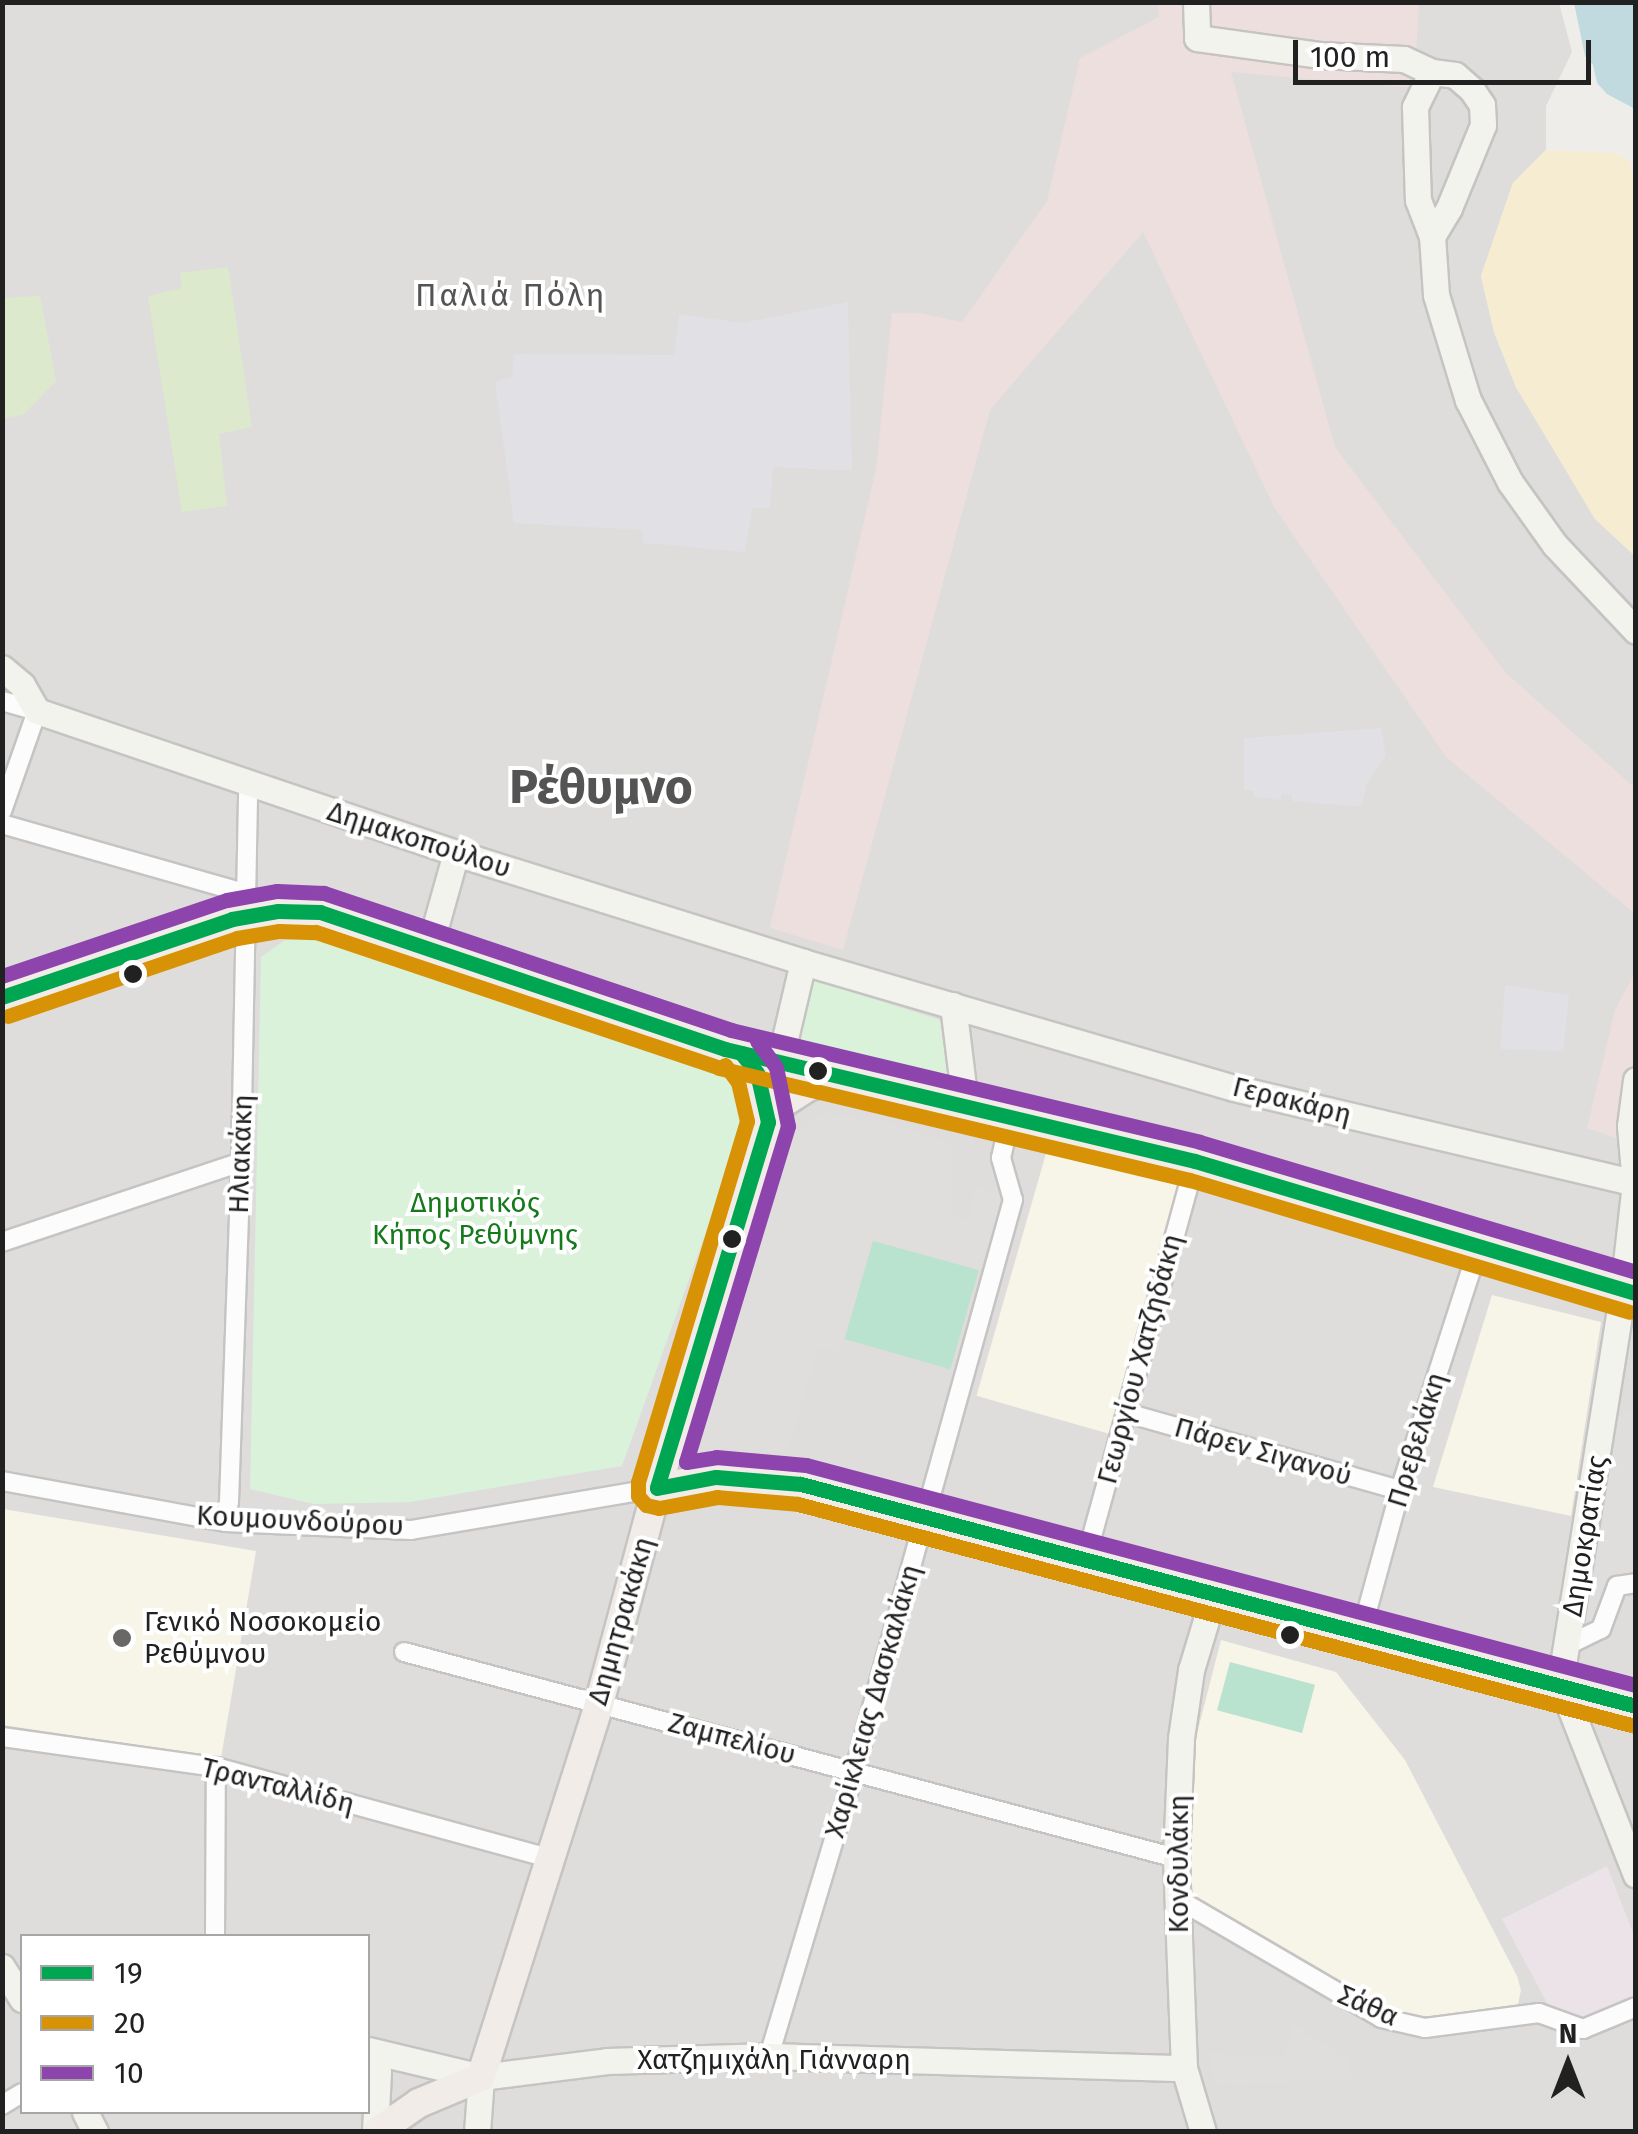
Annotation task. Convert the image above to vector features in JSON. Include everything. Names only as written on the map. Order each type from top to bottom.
[{"type":"main road","points":[[2,998],[247,904],[320,912],[741,1054],[835,1078],[965,1103],[1195,1161],[1629,1291]]},
{"type":"main road","points":[[741,1054],[756,1072],[768,1122]]},
{"type":"main road","points":[[768,1122],[783,1103],[808,1087],[835,1078]]},
{"type":"main road","name":"Δημητρακάκη","points":[[481,2076],[599,1704],[657,1488],[768,1122]]},
{"type":"main road","points":[[657,1488],[732,1476],[801,1484],[1086,1558],[1212,1596],[1560,1682],[1636,1706]]},
{"type":"main road","points":[[376,2132],[419,2103],[481,2076]]},
{"type":"street","points":[[1196,2],[1196,38],[1319,55],[1404,60],[1432,72],[1455,74],[1472,90],[1482,105],[1483,126],[1449,208],[1432,236]]},
{"type":"street","points":[[1432,72],[1415,107],[1418,200],[1432,236],[1436,295],[1468,400],[1510,482],[1555,545],[1636,632]]},
{"type":"street","points":[[2,668],[22,686],[37,711]]},
{"type":"street","points":[[2,701],[37,711]]},
{"type":"street","points":[[2,811],[37,711]]},
{"type":"street","name":"Δημακοπούλου","points":[[37,711],[456,852],[803,962],[953,1005]]},
{"type":"street","name":"Ηλιακάκη","points":[[224,1522],[230,1502],[248,785]]},
{"type":"street","points":[[2,824],[247,904]]},
{"type":"street","points":[[429,949],[456,852]]},
{"type":"street","points":[[779,1064],[803,962]]},
{"type":"street","points":[[953,1005],[965,1103]]},
{"type":"street","name":"Γερακάρη","points":[[953,1005],[1234,1088],[1635,1183]]},
{"type":"street","name":"Δημοκρατίας","points":[[1560,1682],[1629,1291],[1635,1183],[1630,1126],[1636,1080]]},
{"type":"street","name":"Χαρίκλειας Δασκαλάκη","points":[[769,2056],[854,1772],[1013,1200],[1002,1158],[1011,1114]]},
{"type":"street","name":"Γεωργίου Χατζηδάκη","points":[[1086,1558],[1195,1161]]},
{"type":"street","points":[[2,1242],[241,1162]]},
{"type":"street","name":"Πρεβελάκη","points":[[1360,1633],[1400,1490],[1478,1248]]},
{"type":"street","name":"Πάρεν Σιγανού","points":[[1127,1413],[1400,1490]]},
{"type":"street","name":"Κουμουνδούρου","points":[[2,1482],[224,1522],[411,1530],[657,1488]]},
{"type":"street","points":[[1568,1645],[1601,1629],[1626,1584]]},
{"type":"street","name":"Κονδυλάκη","points":[[1203,2132],[1184,2068],[1176,1858],[1181,1738],[1192,1670],[1212,1596]]},
{"type":"street","name":"Ζαμπελίου","points":[[404,1652],[1176,1858]]},
{"type":"street","points":[[1560,1682],[1636,1875]]},
{"type":"street","name":"Τρανταλλίδη","points":[[2,1737],[216,1767],[549,1858]]},
{"type":"street","points":[[216,1767],[216,1934]]},
{"type":"street","name":"Σάθα","points":[[1176,1898],[1382,2018],[1425,2028],[1538,2013],[1583,2029],[1636,2007]]},
{"type":"street","points":[[2,1967],[20,1993]]},
{"type":"street","name":"Χατζημιχάλη Γιάνναρη","points":[[370,2051],[481,2076],[607,2061],[769,2056],[1184,2068]]},
{"type":"street","points":[[370,2055],[378,2072],[376,2132]]},
{"type":"street","points":[[477,2132],[481,2076]]},
{"type":"shaded area","points":[[3,3],[1559,3],[1572,52],[1546,106],[1546,150],[1513,183],[1481,276],[1494,332],[1516,387],[1595,519],[1635,556],[1635,2131],[3,2132]]},
{"type":"shaded area","points":[[1158,3],[1419,3],[1414,88],[1231,72],[1335,447],[1505,672],[1635,788],[1635,914],[1446,757],[1274,507],[1143,232],[990,410],[843,950],[770,928],[876,469],[892,313],[919,313],[962,322],[1047,201],[1080,58],[1159,17]]},
{"type":"shaded area","points":[[848,302],[852,471],[773,467],[770,508],[752,508],[745,552],[643,543],[642,530],[514,523],[495,382],[512,377],[514,354],[674,355],[679,314],[742,323]]},
{"type":"shaded area","points":[[1381,728],[1386,756],[1367,783],[1361,807],[1292,801],[1292,795],[1282,794],[1281,800],[1254,797],[1254,791],[1244,790],[1244,738]]},
{"type":"shaded area","points":[[1635,972],[1635,1144],[1587,1128],[1615,1010]]},
{"type":"shaded area","points":[[1505,985],[1569,995],[1563,1051],[1500,1049]]},
{"type":"shaded area","points":[[824,1113],[883,1121],[952,1145],[952,1217],[971,1220],[974,1186],[1005,1197],[979,1270],[873,1241],[840,1353],[819,1347],[787,1452],[702,1447],[695,1427],[786,1139]]},
{"type":"shaded area","points":[[1049,1143],[1182,1181],[1109,1434],[977,1396]]},
{"type":"shaded area","points":[[1492,1295],[1601,1322],[1571,1516],[1433,1487]]},
{"type":"shaded area","points":[[1635,1410],[1635,1592],[1586,1630],[1618,1417]]},
{"type":"shaded area","name":"Γενικό Νοσοκομείο Ρεθύμνου","points":[[3,1509],[256,1551],[221,1758],[3,1725]]},
{"type":"shaded area","points":[[1221,1640],[1336,1672],[1405,1760],[1517,1976],[1521,1990],[1517,2009],[1426,2025],[1389,2015],[1192,1896],[1191,1757]]},
{"type":"shaded area","points":[[1607,1866],[1635,1938],[1635,2000],[1584,2026],[1552,2012],[1502,1919]]},
{"type":"shaded area","points":[[1292,2024],[1347,2058],[1354,2081],[1215,2083],[1208,2053],[1285,2057]]},
{"type":"green space","points":[[228,267],[252,427],[219,434],[227,506],[182,512],[148,296],[182,288],[180,273]]},
{"type":"green space","points":[[40,296],[56,381],[23,415],[3,418],[3,298]]},
{"type":"green space","name":"Δημοτικός Κήπος Ρεθύμνης","points":[[336,938],[741,1078],[747,1102],[746,1120],[622,1466],[410,1502],[314,1504],[250,1489],[261,957],[285,940]]},
{"type":"green space","points":[[813,980],[940,1020],[949,1090],[791,1062]]},
{"type":"green space","points":[[873,1240],[979,1270],[950,1369],[845,1339]]},
{"type":"green space","points":[[1230,1662],[1315,1685],[1302,1733],[1217,1710]]},
{"type":"sand","points":[[1546,150],[1618,153],[1631,163],[1636,214],[1635,556],[1595,519],[1516,387],[1494,332],[1481,276],[1513,183]]},
{"type":"water","points":[[1574,3],[1635,3],[1635,109],[1607,94],[1597,83],[1593,65],[1585,56]]},
{"type":"transit line","name":"10","points":[[2,976],[227,900],[277,891],[324,893],[731,1030],[1200,1142],[1636,1272]]},
{"type":"transit line","name":"19","points":[[2,997],[232,919],[278,911],[320,912],[725,1049],[1195,1161],[1636,1293]]},
{"type":"transit line","name":"20","points":[[8,1016],[237,938],[279,931],[316,932],[719,1068],[1190,1180],[1630,1312]]},
{"type":"transit line","name":"10","points":[[757,1041],[776,1067],[788,1126],[686,1462],[716,1457],[806,1465],[1636,1685]]},
{"type":"transit line","name":"19","points":[[741,1053],[757,1073],[768,1122],[657,1488],[716,1477],[801,1484],[1636,1706]]},
{"type":"transit line","name":"20","points":[[725,1065],[738,1082],[747,1121],[638,1482],[638,1496],[646,1505],[659,1508],[717,1497],[798,1504],[1631,1725]]},
{"type":"place","name":"Γενικό Νοσοκομείο Ρεθύμνου","points":[[122,1638]]},
{"type":"district","name":"Παλιά Πόλη","points":[[511,295]]},
{"type":"district","name":"Ρέθυμνο","points":[[601,788]]}]
